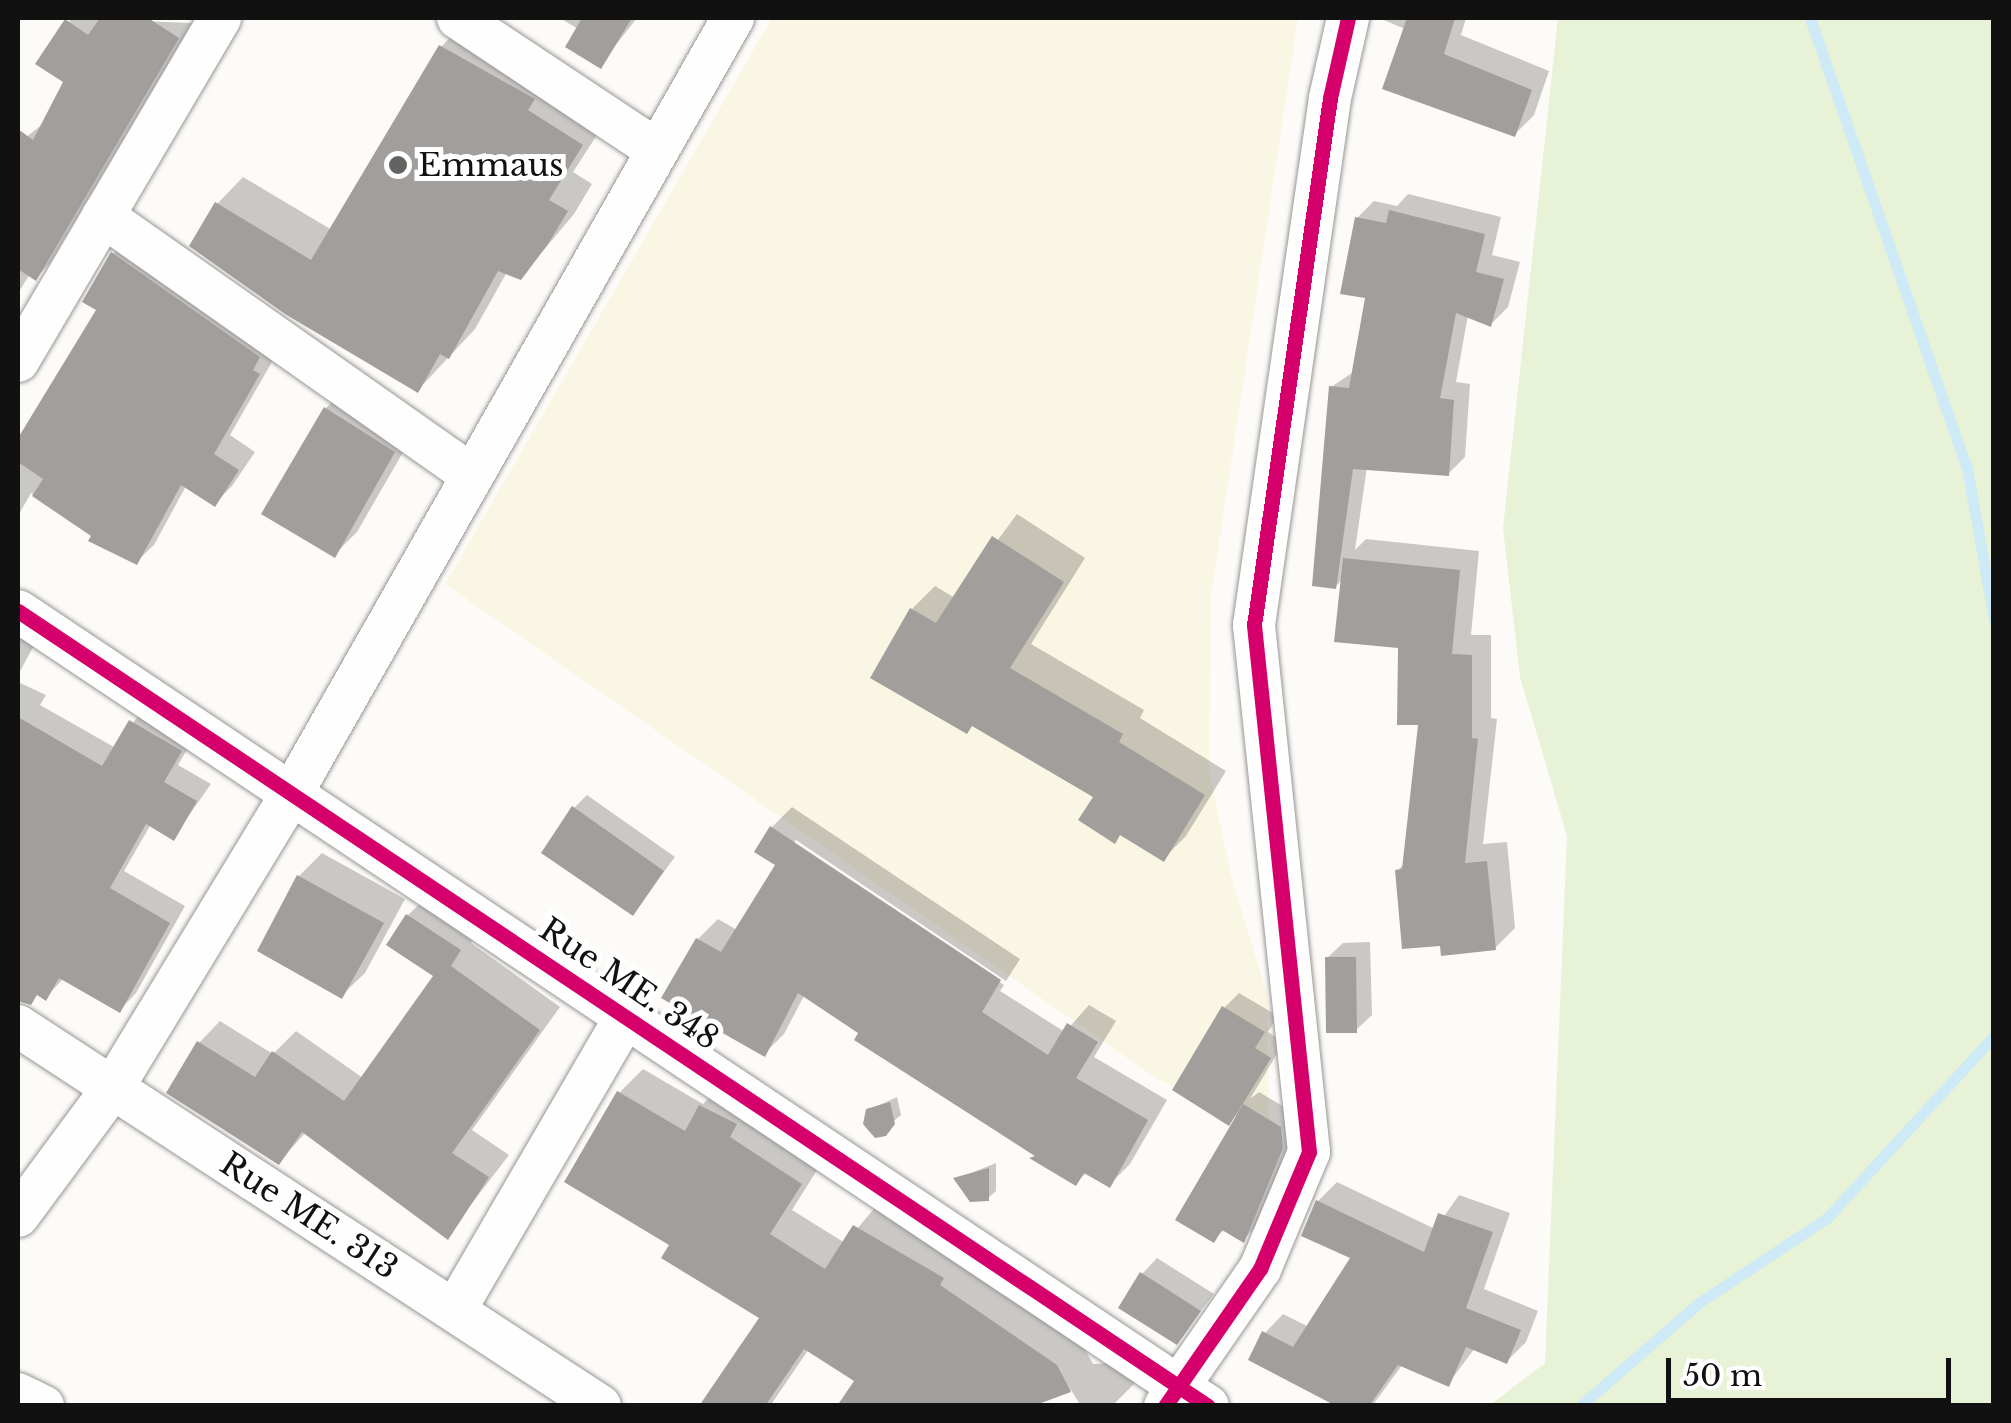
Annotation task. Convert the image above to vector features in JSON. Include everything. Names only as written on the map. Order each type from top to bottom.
[{"type":"street","points":[[18,361],[220,18]]},
{"type":"street","points":[[458,18],[654,148]]},
{"type":"street","points":[[18,1216],[112,1088],[292,793],[654,148],[734,18]]},
{"type":"street","points":[[1185,1399],[1260,1269],[1309,1152],[1254,625],[1330,98],[1348,18]]},
{"type":"street","points":[[103,216],[471,475]]},
{"type":"street","name":"Rue ME. 348","points":[[18,610],[626,1016],[1185,1399]]},
{"type":"street","points":[[455,1310],[626,1016]]},
{"type":"street","name":"Rue ME. 313","points":[[18,1026],[600,1406]]},
{"type":"street","points":[[18,1394],[43,1406]]},
{"type":"shaded area","points":[[772,18],[1298,18],[1211,596],[1209,769],[1230,872],[1267,995],[1269,1124],[1159,1080],[445,584]]},
{"type":"green space","points":[[1558,18],[1993,18],[1993,1405],[1490,1405],[1545,1363],[1567,836],[1520,677],[1503,528]]},
{"type":"building","points":[[100,18],[148,18],[179,38],[36,281],[18,269],[18,129],[33,140],[63,82],[35,64],[65,19],[88,35]]},
{"type":"building","points":[[582,18],[632,18],[601,69],[565,47]]},
{"type":"building","points":[[1407,18],[1455,18],[1444,54],[1532,90],[1515,137],[1382,89]]},
{"type":"building","points":[[439,45],[535,99],[528,110],[583,145],[549,200],[568,211],[548,244],[521,280],[498,271],[449,359],[440,354],[418,393],[285,314],[189,246],[215,202],[311,260]]},
{"type":"building","points":[[1389,210],[1485,234],[1476,272],[1504,279],[1491,327],[1456,313],[1440,398],[1454,400],[1449,476],[1353,469],[1336,589],[1312,586],[1329,386],[1349,388],[1365,298],[1340,294],[1355,217],[1386,223]]},
{"type":"building","points":[[111,252],[260,357],[253,370],[260,374],[214,454],[239,470],[215,507],[181,485],[137,565],[88,541],[91,536],[32,496],[43,479],[18,462],[18,438],[96,310],[82,302]]},
{"type":"building","points":[[324,407],[395,452],[335,558],[261,514]]},
{"type":"building","points":[[992,536],[1064,582],[1010,668],[1123,734],[1119,742],[1205,795],[1164,862],[1120,835],[1115,844],[1078,820],[1093,797],[972,726],[967,734],[870,678],[910,608],[936,623]]},
{"type":"building","points":[[1343,558],[1460,570],[1452,654],[1472,655],[1472,738],[1478,739],[1465,863],[1487,861],[1496,950],[1441,956],[1440,946],[1402,949],[1395,870],[1402,869],[1418,725],[1397,725],[1398,648],[1334,642]]},
{"type":"building","points":[[18,717],[102,766],[129,720],[182,751],[164,782],[197,801],[174,841],[146,824],[110,888],[170,923],[120,1013],[59,978],[46,1001],[37,995],[31,1005],[18,1001]]},
{"type":"building","points":[[572,806],[664,871],[633,916],[541,853]]},
{"type":"building","points":[[770,826],[1001,980],[982,1012],[1048,1055],[1067,1023],[1098,1042],[1076,1078],[1148,1120],[1110,1188],[1084,1173],[1076,1186],[1029,1158],[1035,1156],[854,1040],[858,1033],[798,993],[765,1057],[661,998],[696,938],[721,952],[775,865],[754,852]]},
{"type":"building","points":[[297,875],[384,923],[342,999],[257,951]]},
{"type":"building","points":[[406,914],[461,950],[451,966],[540,1030],[452,1153],[489,1177],[448,1240],[302,1132],[279,1165],[166,1093],[197,1041],[255,1077],[272,1051],[344,1101],[433,976],[386,945]]},
{"type":"building","points":[[1325,957],[1356,957],[1357,1033],[1326,1033]]},
{"type":"building","points":[[1222,1006],[1265,1032],[1255,1048],[1271,1058],[1229,1126],[1172,1090]]},
{"type":"building","points":[[617,1091],[685,1131],[699,1105],[737,1124],[730,1137],[802,1184],[770,1234],[825,1269],[853,1225],[944,1278],[940,1285],[1057,1365],[1071,1392],[1033,1406],[837,1406],[854,1381],[804,1349],[765,1406],[699,1406],[759,1318],[661,1258],[669,1245],[564,1182]]},
{"type":"building","points":[[890,1102],[895,1124],[886,1136],[875,1138],[863,1124],[866,1109]]},
{"type":"building","points":[[1243,1104],[1281,1127],[1283,1148],[1244,1243],[1222,1230],[1214,1243],[1175,1220]]},
{"type":"building","points":[[989,1168],[989,1201],[970,1202],[953,1178]]},
{"type":"building","points":[[1316,1200],[1424,1252],[1438,1213],[1493,1232],[1466,1308],[1521,1330],[1507,1364],[1466,1347],[1449,1387],[1398,1365],[1369,1406],[1336,1406],[1248,1360],[1262,1331],[1293,1347],[1350,1258],[1301,1236]]},
{"type":"building","points":[[1140,1272],[1201,1311],[1177,1345],[1118,1308]]},
{"type":"waterway","points":[[1810,18],[1967,468],[1994,620]]},
{"type":"waterway","points":[[1580,1406],[1700,1302],[1827,1218],[1994,1036]]},
{"type":"cycle path","points":[[1165,1406],[1260,1269],[1309,1152],[1254,625],[1330,98],[1348,18]]},
{"type":"cycle path","points":[[18,611],[1208,1406]]},
{"type":"place","name":"Emmaus","points":[[398,165]]}]
